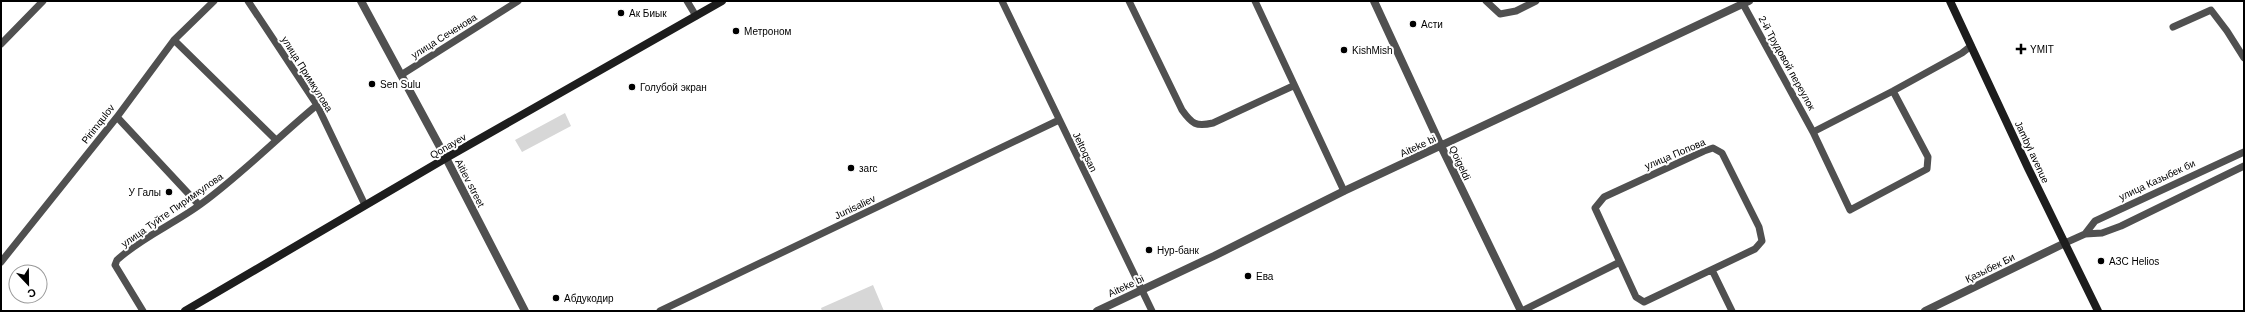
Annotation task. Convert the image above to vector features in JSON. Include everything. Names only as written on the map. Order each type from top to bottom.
[{"type":"main road","name":"Qonayev","points":[[185,311],[446,158],[722,1]]},
{"type":"main road","name":"Jambyl avenue","points":[[1950,1],[2098,311]]},
{"type":"street","points":[[1,44],[43,1]]},
{"type":"street","name":"Pirimqulov","points":[[1,262],[117,117],[174,40],[214,1]]},
{"type":"street","name":"улица Примкулова","points":[[248,1],[317,105],[365,205]]},
{"type":"street","name":"Aitiev street","points":[[361,1],[446,158],[525,311]]},
{"type":"street","name":"улица Сеченова","points":[[401,75],[518,1]]},
{"type":"street","points":[[687,1],[696,16]]},
{"type":"street","name":"Jeltoqsan","points":[[1002,1],[1152,311]]},
{"type":"street","points":[[1128,1],[1182,110],[1191,122],[1202,125],[1214,122],[1293,86]]},
{"type":"street","points":[[1255,1],[1293,86],[1344,191]]},
{"type":"street","name":"Qoigeldi","points":[[1374,1],[1441,146],[1521,311]]},
{"type":"street","points":[[1486,1],[1500,14],[1516,11],[1536,1]]},
{"type":"street","name":"Aiteke bi","points":[[1097,311],[1344,191],[1746,2]]},
{"type":"street","name":"2-й Трудовой переулок","points":[[1746,2],[1813,132],[1850,210],[1927,169],[1928,157],[1893,91]]},
{"type":"street","points":[[2173,27],[2211,10],[2228,31],[2244,58]]},
{"type":"street","points":[[174,40],[275,139]]},
{"type":"street","points":[[1813,132],[1893,91],[1962,53],[1971,46]]},
{"type":"street","name":"улица Туйте Пиримкулова","points":[[143,311],[116,265],[117,260],[152,234],[199,205],[249,166],[275,139],[317,105]]},
{"type":"street","points":[[117,117],[199,205]]},
{"type":"street","name":"Junisaliev","points":[[660,311],[1059,120]]},
{"type":"street","name":"улица Попова","points":[[1713,148],[1722,154],[1759,228],[1762,241],[1755,249],[1644,302],[1636,297],[1620,262],[1595,208],[1604,197],[1704,150],[1713,148]]},
{"type":"street","name":"улица Казыбек би","points":[[2085,234],[2095,221],[2244,152]]},
{"type":"street","name":"улица Казыбек би","points":[[2065,244],[2085,234],[2102,233],[2121,226],[2244,166]]},
{"type":"street","name":"Қазыбек Би","points":[[1924,311],[2065,244]]},
{"type":"street","points":[[1521,311],[1620,262]]},
{"type":"street","points":[[1712,270],[1732,311]]},
{"type":"shaded area","points":[[565,113],[571,126],[522,152],[515,140]]},
{"type":"shaded area","points":[[873,285],[884,311],[822,311],[821,308]]},
{"type":"place","name":"Ак Биык","points":[[621,13]]},
{"type":"place","name":"Асти","points":[[1413,24]]},
{"type":"place","name":"Метроном","points":[[736,31]]},
{"type":"place","name":"YMIT","points":[[2021,49]]},
{"type":"place","name":"KishMish","points":[[1344,50]]},
{"type":"place","name":"Sen Sulu","points":[[372,84]]},
{"type":"place","name":"Голубой экран","points":[[632,87]]},
{"type":"place","name":"загс","points":[[851,168]]},
{"type":"place","name":"У Галы","points":[[169,192]]},
{"type":"place","name":"Нур-банк","points":[[1149,250]]},
{"type":"place","name":"АЗС Helios","points":[[2101,261]]},
{"type":"place","name":"Ева","points":[[1248,276]]},
{"type":"place","name":"Абдукодир","points":[[556,298]]}]
